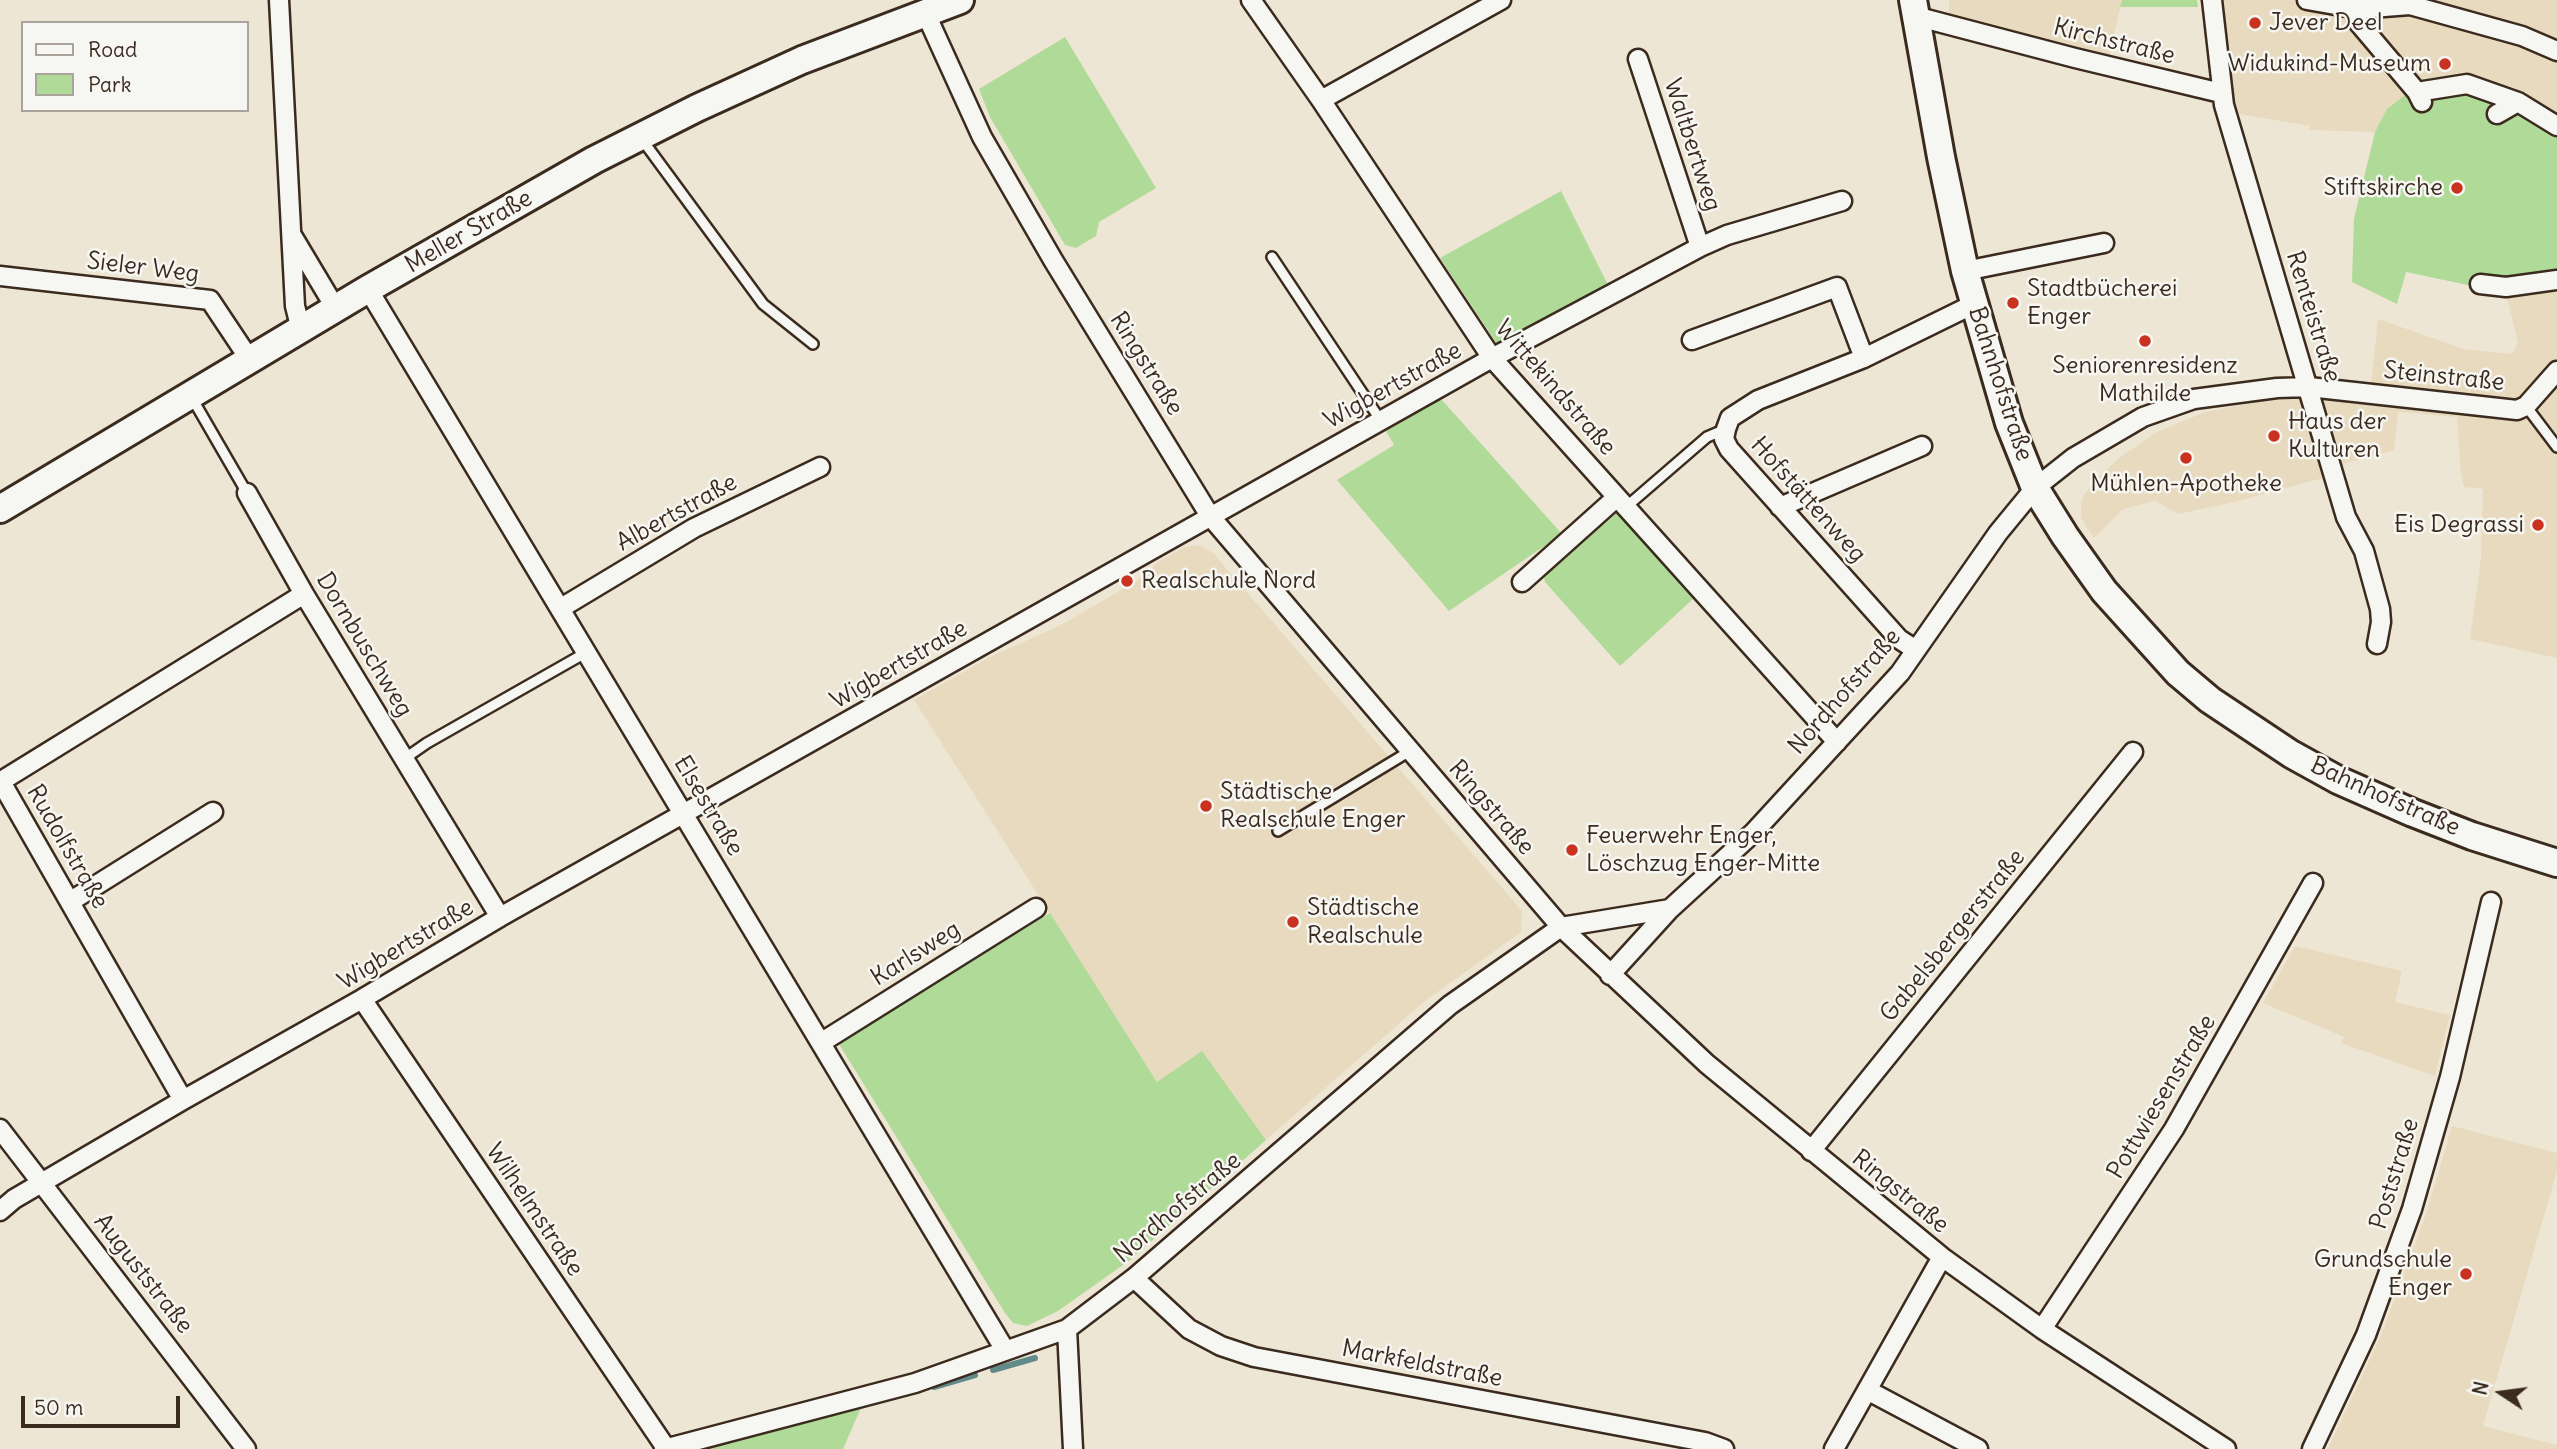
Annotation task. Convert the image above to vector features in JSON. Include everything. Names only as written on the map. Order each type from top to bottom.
[{"type":"street","points":[[279,0],[295,306],[301,330]]},
{"type":"street","name":"Meller Straße","points":[[0,509],[368,289],[594,160],[803,60],[960,0]]},
{"type":"street","name":"Wittekindstraße","points":[[1251,0],[1321,100],[1492,358],[1838,742]]},
{"type":"street","points":[[1321,100],[1501,0]]},
{"type":"street","name":"Renteistraße","points":[[2212,0],[2221,93],[2346,517],[2364,551],[2380,609],[2381,622],[2377,644]]},
{"type":"street","points":[[2307,0],[2358,9],[2410,3],[2522,36],[2557,51]]},
{"type":"street","name":"Kirchstraße","points":[[1914,8],[2075,58],[2221,93]]},
{"type":"street","name":"Bahnhofstraße","points":[[1914,8],[1965,271],[2009,424],[2035,488],[2065,536],[2109,597],[2178,673],[2210,700],[2291,754],[2338,780],[2472,836],[2557,863]]},
{"type":"street","points":[[2358,9],[2357,21],[2420,97],[2467,84],[2518,102],[2557,126]]},
{"type":"street","name":"Ringstraße","points":[[925,12],[982,137],[1053,260],[1210,516],[1561,927],[1707,1064],[1942,1257],[2042,1329],[2226,1449]]},
{"type":"street","name":"Waltbertweg","points":[[1638,59],[1700,247]]},
{"type":"street","points":[[2497,114],[2518,102]]},
{"type":"street","name":"Wigbertstraße","points":[[0,1211],[41,1183],[500,917],[1492,358],[1700,247],[1727,235],[1842,201]]},
{"type":"street","points":[[291,234],[336,309]]},
{"type":"street","points":[[1965,271],[2104,243]]},
{"type":"street","name":"Sieler Weg","points":[[0,276],[210,300],[250,360]]},
{"type":"street","points":[[2480,284],[2506,287],[2557,280]]},
{"type":"street","points":[[1692,340],[1838,287],[1864,358]]},
{"type":"street","name":"Elsestraße","points":[[368,289],[1005,1350]]},
{"type":"street","name":"Hofstättenweg","points":[[1916,650],[1899,639],[1729,449],[1724,439],[1730,418],[1758,400],[1864,358],[1975,304]]},
{"type":"street","name":"Steinstraße","points":[[2035,488],[2073,458],[2143,417],[2168,406],[2218,395],[2309,387],[2516,410],[2526,406],[2557,371]]},
{"type":"street","points":[[1780,507],[1922,446]]},
{"type":"street","name":"Albertstraße","points":[[561,608],[694,528],[820,467]]},
{"type":"street","name":"Nordhofstraße","points":[[1610,975],[1670,909],[1753,833],[1900,673],[1998,533],[2035,488]]},
{"type":"street","name":"Dornbuschweg","points":[[247,493],[304,594],[500,917]]},
{"type":"street","points":[[1522,582],[1622,502]]},
{"type":"street","name":"Rudolfstraße","points":[[183,1100],[4,787],[3,780],[304,594]]},
{"type":"street","name":"Gabelsbergerstraße","points":[[1811,1151],[2133,752]]},
{"type":"street","points":[[71,901],[213,812]]},
{"type":"street","name":"Pottwiesenstraße","points":[[2042,1329],[2174,1129],[2313,883]]},
{"type":"street","name":"Poststraße","points":[[2312,1449],[2366,1335],[2412,1209],[2450,1077],[2491,902]]},
{"type":"street","name":"Karlsweg","points":[[822,1042],[1036,908]]},
{"type":"street","name":"Nordhofstraße","points":[[665,1449],[915,1383],[1067,1329],[1133,1278],[1450,1005],[1561,927],[1670,909]]},
{"type":"street","name":"Wilhelmstraße","points":[[362,999],[665,1449]]},
{"type":"street","name":"Auguststraße","points":[[0,1129],[246,1449]]},
{"type":"street","points":[[1834,1449],[1942,1257]]},
{"type":"street","name":"Markfeldstraße","points":[[1133,1278],[1189,1329],[1221,1346],[1254,1357],[1705,1442],[1724,1449]]},
{"type":"street","points":[[1067,1329],[1073,1449]]},
{"type":"street","points":[[1867,1390],[1978,1449]]},
{"type":"lane","points":[[640,136],[763,304],[813,344]]},
{"type":"lane","points":[[1272,257],[1381,421]]},
{"type":"lane","name":"Dornbuschweg","points":[[191,395],[247,493]]},
{"type":"lane","points":[[2526,406],[2557,447]]},
{"type":"lane","points":[[1622,502],[1707,437],[1726,429]]},
{"type":"lane","points":[[404,760],[427,743],[587,652]]},
{"type":"lane","points":[[1278,831],[1409,751]]},
{"type":"shaded area","points":[[1949,0],[2122,0],[2106,71],[1985,41],[1949,14]]},
{"type":"shaded area","points":[[2220,0],[2557,0],[2557,122],[2387,109],[2375,132],[2309,130],[2310,126],[2239,114],[2230,92]]},
{"type":"shaded area","points":[[2557,283],[2557,658],[2470,639],[2481,558],[2483,489],[2464,487],[2457,417],[2398,412],[2394,450],[2346,463],[2327,477],[2178,514],[2155,501],[2123,509],[2094,538],[2085,525],[2081,517],[2081,506],[2083,497],[2093,482],[2119,458],[2157,432],[2205,412],[2278,398],[2325,398],[2366,403],[2371,384],[2378,319],[2464,349],[2512,354],[2518,343],[2506,293]]},
{"type":"shaded area","name":"Städtische Realschule Enger","points":[[1200,545],[1214,554],[1522,911],[1521,932],[1425,1001],[1266,1140],[1202,1052],[1158,1083],[914,700],[990,657],[1061,625],[1140,579],[1158,562],[1184,547]]},
{"type":"shaded area","points":[[2295,946],[2402,971],[2395,1002],[2450,1015],[2435,1076],[2341,1043],[2344,1037],[2263,1003]]},
{"type":"shaded area","name":"Grundschule Enger","points":[[2452,1126],[2557,1153],[2557,1171],[2483,1426],[2557,1445],[2557,1449],[2328,1449],[2382,1333],[2426,1214]]},
{"type":"green space","points":[[2122,0],[2197,0],[2198,7],[2120,7]]},
{"type":"green space","points":[[1065,37],[1156,188],[1099,222],[1096,236],[1076,248],[1065,245],[990,117],[979,89]]},
{"type":"green space","points":[[2468,82],[2557,122],[2557,283],[2506,293],[2406,272],[2397,304],[2352,282],[2354,219],[2375,132],[2387,109],[2409,92]]},
{"type":"green space","points":[[1561,191],[1608,285],[1497,344],[1440,258]]},
{"type":"green space","points":[[1441,399],[1562,534],[1449,611],[1337,480],[1394,445],[1386,431]]},
{"type":"green space","points":[[1617,513],[1693,599],[1620,666],[1545,582],[1543,574]]},
{"type":"green space","points":[[1050,913],[1157,1082],[1202,1051],[1266,1140],[1130,1260],[1058,1311],[1027,1326],[1013,1323],[1005,1313],[839,1044]]},
{"type":"green space","points":[[864,1401],[843,1449],[690,1449]]},
{"type":"waterway","points":[[993,1370],[1035,1358]]},
{"type":"waterway","points":[[934,1387],[975,1375]]},
{"type":"place","name":"Jever Deel","points":[[2255,23]]},
{"type":"place","name":"Widukind-Museum","points":[[2445,64]]},
{"type":"place","name":"Stiftskirche","points":[[2457,188]]},
{"type":"place","name":"Stadtbücherei Enger","points":[[2013,303]]},
{"type":"place","name":"Seniorenresidenz Mathilde","points":[[2145,341]]},
{"type":"place","name":"Haus der Kulturen","points":[[2274,436]]},
{"type":"place","name":"Mühlen-Apotheke","points":[[2186,458]]},
{"type":"place","name":"Eis Degrassi","points":[[2538,525]]},
{"type":"place","name":"Realschule Nord","points":[[1127,581]]},
{"type":"place","name":"Städtische Realschule Enger","points":[[1206,806]]},
{"type":"place","name":"Feuerwehr Enger, Löschzug Enger-Mitte","points":[[1572,850]]},
{"type":"place","name":"Städtische Realschule","points":[[1293,922]]},
{"type":"place","name":"Grundschule Enger","points":[[2466,1274]]}]
